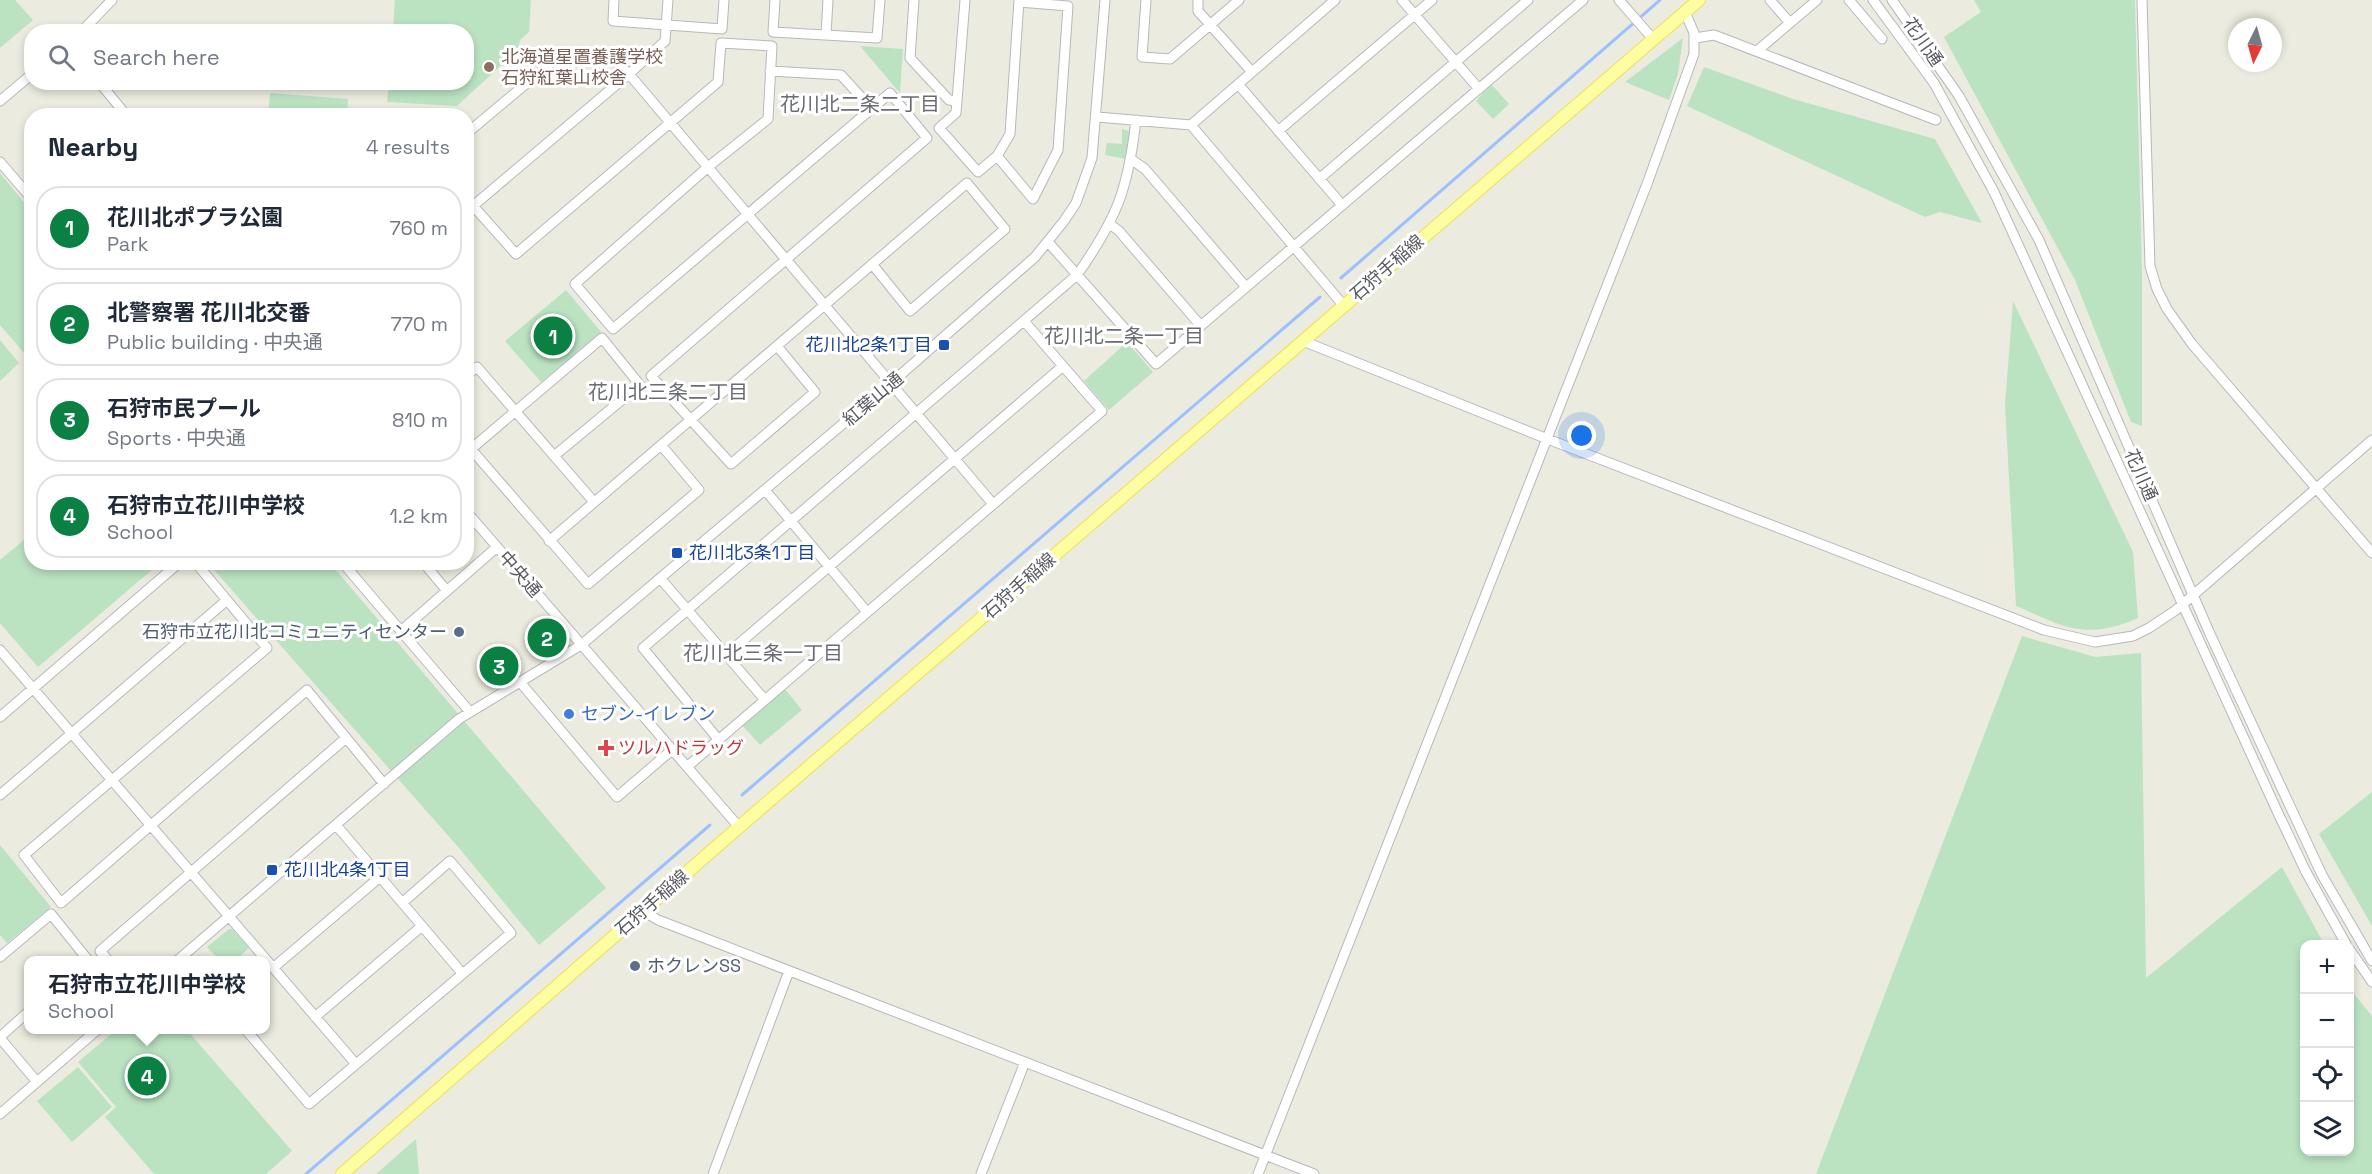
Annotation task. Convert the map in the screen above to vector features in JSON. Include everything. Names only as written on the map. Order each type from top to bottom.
[{"type":"main road","name":"石狩手稲線","points":[[342,1174],[739,827],[1699,0]]},
{"type":"street","points":[[89,24],[112,0]]},
{"type":"street","points":[[614,0],[613,21],[722,29],[724,0]]},
{"type":"street","points":[[474,199],[629,74],[665,41],[668,0]]},
{"type":"street","points":[[775,0],[773,32],[877,38],[880,0]]},
{"type":"street","points":[[826,35],[828,0]]},
{"type":"street","points":[[914,0],[910,58],[949,100],[957,101]]},
{"type":"street","points":[[965,0],[956,113],[939,128],[978,172],[998,156],[1010,134],[1019,1],[1068,6],[1058,150],[1033,199],[998,156]]},
{"type":"street","name":"紅葉山通","points":[[185,956],[470,712],[581,645],[890,384],[1011,279],[1048,242],[1064,221],[1084,183],[1092,158],[1105,0]]},
{"type":"street","points":[[1146,0],[1142,57],[1170,59],[1239,0]]},
{"type":"street","points":[[1198,0],[1198,11],[1252,72]]},
{"type":"street","points":[[1191,125],[1335,0]]},
{"type":"street","points":[[1402,0],[1479,89]]},
{"type":"street","points":[[1278,131],[1432,0]]},
{"type":"street","points":[[1319,179],[1528,0]]},
{"type":"street","points":[[1048,242],[1155,364],[1583,0]]},
{"type":"street","points":[[1619,0],[1653,39]]},
{"type":"street","points":[[1770,0],[1790,23]]},
{"type":"street","points":[[1757,51],[1817,0]]},
{"type":"street","points":[[1849,0],[1882,39]]},
{"type":"street","name":"花川通","points":[[1874,0],[1934,83],[1994,192],[2306,872],[2343,940]]},
{"type":"street","name":"花川通","points":[[1892,0],[1959,96],[2039,240],[2193,595],[2322,875],[2372,961]]},
{"type":"street","points":[[2142,0],[2146,185],[2151,266],[2157,289],[2173,318],[2192,344],[2372,553]]},
{"type":"street","points":[[1258,1174],[1545,438],[1647,184],[1694,54],[1695,38],[1685,12]]},
{"type":"street","points":[[1695,38],[1714,34],[1936,120]]},
{"type":"street","points":[[474,207],[516,254],[669,121],[718,82],[721,43],[772,46],[768,119],[708,167],[574,284],[613,329],[890,93],[927,138],[651,376],[731,464],[815,392],[777,346]]},
{"type":"street","points":[[474,127],[558,57],[615,61],[629,74],[993,504]]},
{"type":"street","points":[[770,71],[841,75],[872,109]]},
{"type":"street","points":[[0,101],[24,81]]},
{"type":"street","points":[[1238,84],[1342,205]]},
{"type":"street","points":[[106,90],[120,108]]},
{"type":"street","points":[[1097,117],[1191,125],[1344,306]]},
{"type":"street","points":[[718,739],[643,648],[1077,275],[1110,224],[1125,190],[1136,120]]},
{"type":"street","points":[[1131,159],[1145,169],[1246,287]]},
{"type":"street","points":[[0,162],[24,190]]},
{"type":"street","points":[[549,541],[691,420],[824,305],[872,264],[967,183],[1005,229],[910,311],[872,264]]},
{"type":"street","points":[[1110,224],[1119,231],[1201,326]]},
{"type":"street","points":[[688,766],[1102,411],[1024,321]]},
{"type":"street","points":[[474,446],[602,338],[640,385],[554,456]]},
{"type":"street","points":[[1303,341],[1545,438],[2065,636],[2096,642],[2133,636],[2182,605],[2372,440]]},
{"type":"street","points":[[727,654],[1063,366]]},
{"type":"street","points":[[474,369],[477,367],[594,502]]},
{"type":"street","points":[[474,453],[588,584],[699,490],[661,445]]},
{"type":"street","points":[[765,490],[789,522],[867,612]]},
{"type":"street","name":"中央通","points":[[474,521],[739,827]]},
{"type":"street","points":[[474,567],[497,547]]},
{"type":"street","points":[[0,717],[171,570]]},
{"type":"street","points":[[202,570],[267,648],[24,855],[61,903],[307,690],[384,784]]},
{"type":"street","points":[[349,570],[470,712]]},
{"type":"street","points":[[430,570],[447,591]]},
{"type":"street","points":[[400,631],[471,570]]},
{"type":"street","points":[[660,578],[765,700]]},
{"type":"street","points":[[0,795],[226,600]]},
{"type":"street","points":[[0,650],[263,956]]},
{"type":"street","points":[[520,682],[617,797],[673,749]]},
{"type":"street","points":[[104,956],[100,951],[346,738]]},
{"type":"street","points":[[336,825],[462,973]]},
{"type":"street","points":[[250,1034],[309,1104],[511,933],[450,861],[402,903]]},
{"type":"street","points":[[273,968],[380,876]]},
{"type":"street","points":[[643,911],[658,920],[1314,1174]]},
{"type":"street","points":[[2,953],[51,914],[85,956]]},
{"type":"street","points":[[315,1017],[422,927]]},
{"type":"street","points":[[2354,957],[2372,982]]},
{"type":"street","points":[[270,965],[355,1063]]},
{"type":"street","points":[[713,1174],[789,971]]},
{"type":"street","points":[[24,1016],[0,1038],[37,1082]]},
{"type":"street","points":[[0,1114],[92,1034]]},
{"type":"street","points":[[981,1174],[1024,1062]]},
{"type":"green space","points":[[0,0],[15,0],[33,20],[24,24],[24,28],[0,48]]},
{"type":"green space","points":[[395,0],[531,0],[529,32],[520,40],[518,50],[457,106],[387,102],[388,90],[474,90],[474,24],[393,24]]},
{"type":"green space","points":[[1974,0],[2135,0],[2142,270],[2142,426],[2131,422],[2075,280],[1944,37],[1981,12]]},
{"type":"green space","points":[[1683,38],[1678,74],[1669,100],[1625,82]]},
{"type":"green space","points":[[860,46],[903,49],[900,93]]},
{"type":"green space","points":[[1704,67],[1793,99],[1935,139],[1982,223],[1940,212],[1925,217],[1687,106]]},
{"type":"green space","points":[[1491,84],[1509,104],[1493,119],[1476,101]]},
{"type":"green space","points":[[270,93],[348,99],[347,108],[269,108]]},
{"type":"green space","points":[[1122,129],[1131,132],[1127,159],[1105,155],[1107,143],[1122,144]]},
{"type":"green space","points":[[0,173],[24,202],[24,353],[0,325]]},
{"type":"green space","points":[[566,290],[601,332],[541,382],[505,341]]},
{"type":"green space","points":[[2013,301],[2133,552],[2138,618],[2120,625],[2089,630],[2076,628],[2048,620],[2016,606],[2005,405]]},
{"type":"green space","points":[[0,340],[19,363],[0,381]]},
{"type":"green space","points":[[1127,342],[1153,372],[1109,410],[1084,381]]},
{"type":"green space","points":[[24,540],[24,570],[152,570],[38,667],[0,623],[0,560]]},
{"type":"green space","points":[[214,570],[336,570],[606,888],[539,945],[459,848]]},
{"type":"green space","points":[[2022,636],[2095,657],[2141,653],[2146,978],[2282,867],[2322,940],[2300,940],[2300,1156],[2354,1156],[2354,994],[2372,1016],[2372,1174],[1816,1174]]},
{"type":"green space","points":[[784,688],[802,710],[760,745],[742,725]]},
{"type":"green space","points":[[2372,792],[2372,926],[2319,834]]},
{"type":"green space","points":[[0,845],[51,907],[7,943],[0,935]]},
{"type":"green space","points":[[232,929],[249,948],[240,956],[218,956],[207,947]]},
{"type":"green space","points":[[111,1034],[190,1034],[292,1151],[266,1174],[154,1174],[105,1117],[116,1107],[78,1062]]},
{"type":"green space","points":[[78,1067],[112,1107],[72,1142],[37,1101]]},
{"type":"green space","points":[[416,1139],[419,1174],[376,1174]]},
{"type":"waterway","points":[[1341,278],[1660,0]]},
{"type":"waterway","points":[[742,795],[1320,297]]},
{"type":"waterway","points":[[306,1174],[710,825]]},
{"type":"place","name":"北海道星置養護学校 石狩紅葉山校舎","points":[[489,67]]},
{"type":"place","name":"花川北ポプラ公園","points":[[553,336]]},
{"type":"place","name":"花川北2条1丁目","points":[[944,345]]},
{"type":"place","name":"花川北3条1丁目","points":[[677,553]]},
{"type":"place","name":"石狩市立花川北コミュニティセンター","points":[[459,632]]},
{"type":"place","name":"北警察署 花川北交番","points":[[547,638]]},
{"type":"place","name":"石狩市民プール","points":[[499,666]]},
{"type":"place","name":"セブン-イレブン","points":[[569,714]]},
{"type":"place","name":"ツルハドラッグ","points":[[606,748]]},
{"type":"place","name":"花川北4条1丁目","points":[[272,870]]},
{"type":"place","name":"ホクレンSS","points":[[635,966]]},
{"type":"place","name":"石狩市立花川中学校","points":[[147,1076]]},
{"type":"district","name":"花川北二条二丁目","points":[[860,104]]},
{"type":"district","name":"花川北二条一丁目","points":[[1124,336]]},
{"type":"district","name":"花川北三条二丁目","points":[[668,392]]},
{"type":"district","name":"花川北三条一丁目","points":[[763,653]]}]
